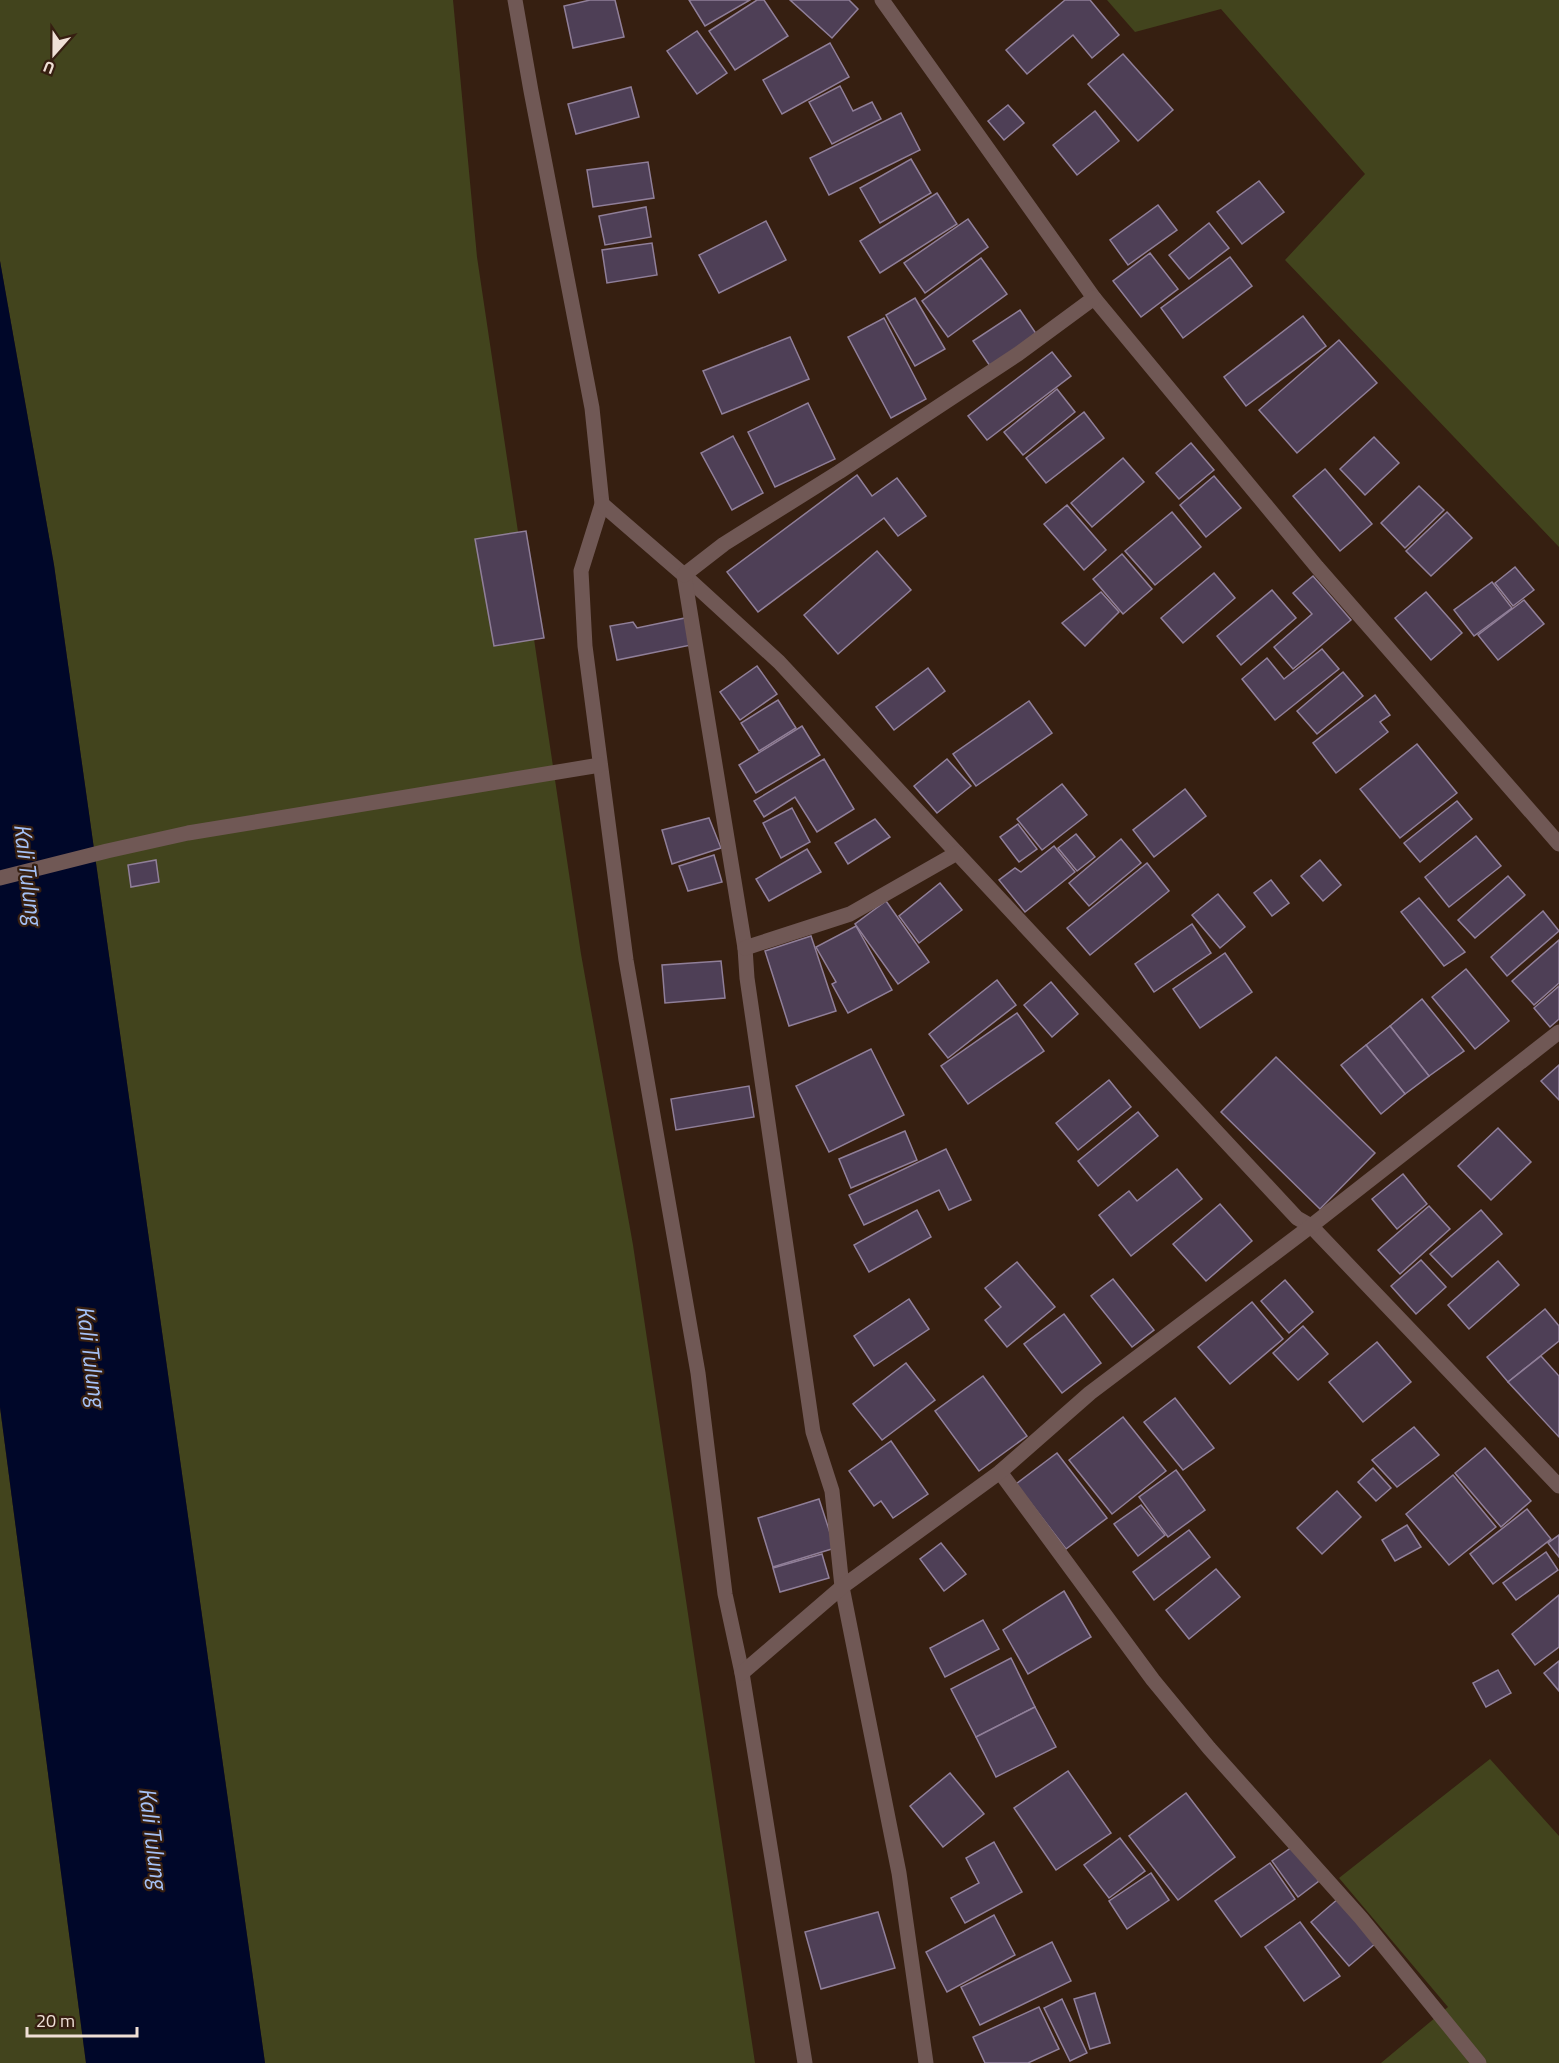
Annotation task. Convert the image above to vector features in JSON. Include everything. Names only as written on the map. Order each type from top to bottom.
[{"type":"street","points":[[515,0],[592,408],[602,504],[581,572],[585,646],[626,960],[698,1373],[725,1594],[742,1673],[805,2063]]},
{"type":"street","points":[[882,0],[1094,298],[1325,576],[1559,844]]},
{"type":"street","points":[[684,575],[724,544],[839,472],[1018,354],[1094,298]]},
{"type":"street","points":[[602,504],[779,662],[1297,1218],[1311,1226],[1559,1486]]},
{"type":"street","points":[[684,575],[745,948],[747,978],[813,1432],[831,1491],[842,1587],[899,1873],[926,2063]]},
{"type":"street","points":[[0,878],[188,833],[600,765]]},
{"type":"street","points":[[745,948],[850,914],[957,853]]},
{"type":"street","points":[[742,1673],[842,1587],[999,1472],[1090,1393],[1311,1226],[1559,1032]]},
{"type":"street","points":[[999,1472],[1152,1680],[1209,1748],[1361,1918],[1479,2063]]},
{"type":"green space","points":[[0,0],[453,0],[477,257],[581,954],[633,1245],[755,2063],[265,2063],[54,565],[0,261]]},
{"type":"green space","points":[[1107,0],[1559,0],[1559,547],[1285,260],[1365,174],[1221,9],[1135,32]]},
{"type":"green space","points":[[0,1407],[86,2063],[0,2063]]},
{"type":"green space","points":[[1490,1759],[1559,1836],[1559,2063],[1381,2063],[1448,2007],[1339,1878]]},
{"type":"water","name":"Kali Tulung","points":[[0,261],[54,565],[265,2063],[86,2063],[0,1407]]},
{"type":"building","points":[[590,0],[615,0],[624,37],[573,48],[564,6]]},
{"type":"building","points":[[689,0],[750,0],[705,26]]},
{"type":"building","points":[[757,0],[764,0],[788,36],[735,70],[709,31]]},
{"type":"building","points":[[790,0],[849,0],[858,9],[832,38]]},
{"type":"building","points":[[1065,0],[1090,0],[1119,35],[1092,58],[1073,35],[1027,74],[1006,50]]},
{"type":"building","points":[[697,31],[727,73],[697,94],[667,51]]},
{"type":"building","points":[[830,43],[849,77],[782,114],[763,80]]},
{"type":"building","points":[[1123,54],[1173,110],[1138,141],[1088,84]]},
{"type":"building","points":[[840,86],[853,111],[872,102],[881,119],[832,144],[809,102]]},
{"type":"building","points":[[631,87],[639,117],[576,134],[568,104]]},
{"type":"building","points":[[1008,105],[1024,123],[1004,140],[988,121]]},
{"type":"building","points":[[1095,111],[1119,141],[1077,175],[1053,145]]},
{"type":"building","points":[[901,113],[920,150],[829,195],[810,158]]},
{"type":"building","points":[[911,159],[931,193],[880,223],[860,188]]},
{"type":"building","points":[[648,162],[654,198],[593,207],[587,170]]},
{"type":"building","points":[[1259,181],[1284,212],[1242,244],[1217,212]]},
{"type":"building","points":[[937,193],[957,224],[880,273],[860,241]]},
{"type":"building","points":[[1158,205],[1177,230],[1128,265],[1110,240]]},
{"type":"building","points":[[646,207],[651,237],[605,245],[599,216]]},
{"type":"building","points":[[968,219],[988,247],[925,293],[904,263]]},
{"type":"building","points":[[766,221],[786,260],[719,293],[699,255]]},
{"type":"building","points":[[1209,223],[1229,248],[1189,279],[1169,255]]},
{"type":"building","points":[[652,243],[657,275],[607,283],[602,250]]},
{"type":"building","points":[[1150,253],[1178,289],[1141,317],[1113,281]]},
{"type":"building","points":[[1230,257],[1252,286],[1183,338],[1161,308]]},
{"type":"building","points":[[981,258],[1007,294],[948,337],[922,301]]},
{"type":"building","points":[[915,298],[945,349],[915,366],[886,315]]},
{"type":"building","points":[[1020,310],[1037,335],[990,366],[973,341]]},
{"type":"building","points":[[1303,316],[1326,346],[1246,406],[1224,377]]},
{"type":"building","points":[[884,318],[926,399],[891,418],[848,337]]},
{"type":"building","points":[[790,337],[809,379],[722,414],[703,371]]},
{"type":"building","points":[[1339,340],[1377,383],[1297,453],[1259,410]]},
{"type":"building","points":[[1052,352],[1071,376],[987,440],[968,416]]},
{"type":"building","points":[[1057,389],[1075,412],[1023,455],[1004,432]]},
{"type":"building","points":[[808,403],[835,459],[775,487],[748,432]]},
{"type":"building","points":[[1084,412],[1104,438],[1046,483],[1026,458]]},
{"type":"building","points":[[733,436],[763,493],[732,510],[701,453]]},
{"type":"building","points":[[1374,437],[1399,463],[1365,495],[1340,469]]},
{"type":"building","points":[[1191,443],[1214,470],[1179,499],[1156,473]]},
{"type":"building","points":[[1123,458],[1144,482],[1092,527],[1071,503]]},
{"type":"building","points":[[1325,469],[1372,524],[1340,551],[1293,496]]},
{"type":"building","points":[[857,475],[872,496],[897,478],[926,516],[898,536],[884,518],[758,612],[727,572]]},
{"type":"building","points":[[1214,476],[1241,508],[1206,537],[1180,505]]},
{"type":"building","points":[[1419,486],[1444,510],[1405,548],[1381,523]]},
{"type":"building","points":[[1067,505],[1106,550],[1084,570],[1044,524]]},
{"type":"building","points":[[1172,512],[1201,547],[1155,585],[1125,551]]},
{"type":"building","points":[[1447,512],[1472,538],[1431,576],[1406,551]]},
{"type":"building","points":[[526,531],[544,638],[494,646],[475,539]]},
{"type":"building","points":[[877,551],[911,590],[838,654],[804,615]]},
{"type":"building","points":[[1122,554],[1152,589],[1123,614],[1093,579]]},
{"type":"building","points":[[1515,567],[1534,590],[1513,606],[1495,583]]},
{"type":"building","points":[[1214,573],[1235,598],[1183,643],[1161,618]]},
{"type":"building","points":[[1313,576],[1351,620],[1293,669],[1274,647],[1312,614],[1293,593]]},
{"type":"building","points":[[1492,582],[1512,608],[1474,636],[1454,610]]},
{"type":"building","points":[[1272,590],[1296,618],[1241,665],[1217,636]]},
{"type":"building","points":[[1101,592],[1119,612],[1085,646],[1062,623]]},
{"type":"building","points":[[1426,592],[1462,633],[1431,660],[1395,618]]},
{"type":"building","points":[[1524,600],[1544,624],[1498,660],[1478,635]]},
{"type":"building","points":[[685,618],[691,645],[617,660],[610,626],[633,622],[637,628]]},
{"type":"building","points":[[1322,649],[1339,669],[1275,720],[1242,679],[1267,658],[1284,679]]},
{"type":"building","points":[[757,666],[777,694],[740,720],[720,692]]},
{"type":"building","points":[[928,668],[945,691],[894,730],[876,707]]},
{"type":"building","points":[[1343,672],[1363,696],[1317,734],[1297,711]]},
{"type":"building","points":[[1375,695],[1390,715],[1380,722],[1388,732],[1336,773],[1313,743]]},
{"type":"building","points":[[778,700],[796,728],[759,751],[741,723]]},
{"type":"building","points":[[1029,701],[1052,733],[976,786],[953,754]]},
{"type":"building","points":[[802,726],[820,755],[756,793],[739,765]]},
{"type":"building","points":[[1417,744],[1457,793],[1400,838],[1360,789]]},
{"type":"building","points":[[824,759],[854,809],[817,832],[795,797],[764,817],[754,801]]},
{"type":"building","points":[[947,759],[971,786],[937,813],[914,786]]},
{"type":"building","points":[[1062,784],[1087,815],[1042,850],[1017,819]]},
{"type":"building","points":[[1185,789],[1206,816],[1154,857],[1133,830]]},
{"type":"building","points":[[1457,801],[1472,819],[1420,862],[1404,843]]},
{"type":"building","points":[[792,808],[810,842],[781,858],[763,823]]},
{"type":"building","points":[[709,818],[721,848],[672,864],[662,830]]},
{"type":"building","points":[[875,819],[890,837],[848,864],[835,843]]},
{"type":"building","points":[[1018,824],[1037,849],[1019,862],[1000,837]]},
{"type":"building","points":[[1076,834],[1095,857],[1077,871],[1058,848]]},
{"type":"building","points":[[1476,836],[1501,866],[1449,907],[1425,877]]},
{"type":"building","points":[[1121,839],[1141,863],[1089,906],[1069,883]]},
{"type":"building","points":[[1054,846],[1075,872],[1025,912],[999,880],[1015,868],[1021,872]]},
{"type":"building","points":[[807,849],[821,872],[769,901],[756,879]]},
{"type":"building","points":[[714,855],[722,882],[688,891],[679,866]]},
{"type":"building","points":[[156,860],[159,882],[131,887],[128,865]]},
{"type":"building","points":[[1320,860],[1341,885],[1323,901],[1301,876]]},
{"type":"building","points":[[1147,863],[1169,891],[1090,955],[1067,928]]},
{"type":"building","points":[[1508,876],[1525,895],[1475,938],[1458,920]]},
{"type":"building","points":[[1271,880],[1289,903],[1272,916],[1254,893]]},
{"type":"building","points":[[940,883],[962,910],[919,943],[899,916]]},
{"type":"building","points":[[1218,894],[1245,927],[1220,948],[1192,915]]},
{"type":"building","points":[[1419,898],[1465,952],[1444,966],[1401,912]]},
{"type":"building","points":[[886,901],[929,962],[898,984],[855,924]]},
{"type":"building","points":[[1543,911],[1559,931],[1507,976],[1491,957]]},
{"type":"building","points":[[1192,924],[1211,953],[1154,992],[1135,964]]},
{"type":"building","points":[[856,926],[892,990],[848,1013],[832,984],[836,982],[816,947]]},
{"type":"building","points":[[811,936],[836,1011],[789,1026],[765,951]]},
{"type":"building","points":[[1559,940],[1559,983],[1534,1005],[1512,981]]},
{"type":"building","points":[[1225,953],[1252,992],[1200,1028],[1173,989]]},
{"type":"building","points":[[721,961],[725,998],[665,1003],[662,965]]},
{"type":"building","points":[[1466,969],[1509,1021],[1475,1049],[1432,997]]},
{"type":"building","points":[[997,980],[1016,1005],[948,1058],[929,1034]]},
{"type":"building","points":[[1051,982],[1078,1014],[1052,1037],[1024,1005]]},
{"type":"building","points":[[1559,986],[1559,1019],[1550,1027],[1534,1008]]},
{"type":"building","points":[[1422,999],[1464,1051],[1429,1076],[1390,1026]]},
{"type":"building","points":[[1017,1013],[1044,1051],[968,1104],[941,1066]]},
{"type":"building","points":[[1390,1026],[1429,1076],[1405,1094],[1366,1045]]},
{"type":"building","points":[[1366,1045],[1405,1094],[1381,1114],[1341,1065]]},
{"type":"building","points":[[871,1049],[904,1115],[829,1152],[796,1086]]},
{"type":"building","points":[[1276,1057],[1375,1153],[1320,1209],[1221,1112]]},
{"type":"building","points":[[1559,1065],[1559,1100],[1541,1081]]},
{"type":"building","points":[[1109,1080],[1131,1107],[1078,1150],[1056,1123]]},
{"type":"building","points":[[749,1086],[754,1117],[676,1130],[671,1099]]},
{"type":"building","points":[[1138,1112],[1158,1136],[1098,1186],[1078,1161]]},
{"type":"building","points":[[1498,1128],[1531,1162],[1491,1200],[1458,1166]]},
{"type":"building","points":[[905,1131],[917,1160],[851,1188],[839,1159]]},
{"type":"building","points":[[946,1149],[971,1200],[949,1210],[939,1190],[864,1225],[849,1195]]},
{"type":"building","points":[[1177,1169],[1202,1199],[1131,1256],[1099,1215],[1129,1191],[1137,1201]]},
{"type":"building","points":[[1403,1174],[1427,1204],[1397,1229],[1372,1199]]},
{"type":"building","points":[[1220,1204],[1252,1241],[1206,1281],[1173,1244]]},
{"type":"building","points":[[1429,1206],[1450,1229],[1400,1274],[1378,1250]]},
{"type":"building","points":[[917,1210],[931,1237],[869,1272],[854,1245]]},
{"type":"building","points":[[1481,1210],[1502,1234],[1452,1277],[1430,1254]]},
{"type":"building","points":[[1421,1260],[1446,1287],[1416,1314],[1391,1286]]},
{"type":"building","points":[[1498,1261],[1519,1285],[1469,1329],[1448,1305]]},
{"type":"building","points":[[1017,1262],[1055,1307],[1007,1347],[985,1320],[1001,1307],[985,1288]]},
{"type":"building","points":[[1113,1279],[1154,1330],[1132,1347],[1091,1296]]},
{"type":"building","points":[[1285,1280],[1313,1312],[1289,1333],[1261,1301]]},
{"type":"building","points":[[909,1299],[929,1329],[874,1366],[854,1336]]},
{"type":"building","points":[[1252,1302],[1283,1339],[1230,1384],[1198,1347]]},
{"type":"building","points":[[1545,1309],[1559,1326],[1559,1341],[1508,1382],[1487,1357]]},
{"type":"building","points":[[1064,1314],[1101,1363],[1062,1393],[1024,1344]]},
{"type":"building","points":[[1303,1326],[1328,1354],[1298,1380],[1273,1353]]},
{"type":"building","points":[[1377,1342],[1411,1382],[1363,1422],[1329,1382]]},
{"type":"building","points":[[1541,1356],[1559,1376],[1559,1437],[1508,1382]]},
{"type":"building","points":[[906,1363],[935,1400],[882,1440],[853,1404]]},
{"type":"building","points":[[983,1376],[1027,1436],[979,1471],[935,1411]]},
{"type":"building","points":[[1175,1398],[1214,1448],[1183,1470],[1144,1422]]},
{"type":"building","points":[[1123,1417],[1166,1471],[1112,1514],[1069,1460]]},
{"type":"building","points":[[1414,1427],[1439,1455],[1397,1487],[1372,1460]]},
{"type":"building","points":[[891,1441],[928,1494],[893,1518],[881,1501],[874,1506],[849,1471]]},
{"type":"building","points":[[1485,1448],[1531,1501],[1501,1527],[1455,1473]]},
{"type":"building","points":[[1057,1453],[1107,1518],[1066,1549],[1016,1484]]},
{"type":"building","points":[[1373,1468],[1391,1488],[1376,1501],[1358,1482]]},
{"type":"building","points":[[1176,1470],[1205,1510],[1168,1537],[1139,1497]]},
{"type":"building","points":[[1453,1475],[1496,1527],[1449,1565],[1406,1514]]},
{"type":"building","points":[[1337,1491],[1361,1517],[1322,1554],[1297,1528]]},
{"type":"building","points":[[819,1499],[835,1548],[773,1567],[758,1518]]},
{"type":"building","points":[[1141,1505],[1165,1535],[1138,1556],[1114,1524]]},
{"type":"building","points":[[1527,1509],[1551,1539],[1493,1584],[1470,1554]]},
{"type":"building","points":[[1407,1525],[1421,1547],[1395,1561],[1382,1540]]},
{"type":"building","points":[[1189,1530],[1210,1557],[1154,1600],[1133,1572]]},
{"type":"building","points":[[1559,1535],[1559,1557],[1548,1543]]},
{"type":"building","points":[[941,1543],[966,1574],[944,1591],[920,1559]]},
{"type":"building","points":[[1546,1552],[1558,1570],[1516,1600],[1503,1583]]},
{"type":"building","points":[[822,1554],[829,1578],[780,1592],[773,1568]]},
{"type":"building","points":[[1216,1569],[1240,1597],[1189,1639],[1166,1610]]},
{"type":"building","points":[[1064,1591],[1091,1637],[1028,1674],[1003,1630]]},
{"type":"building","points":[[1559,1595],[1559,1647],[1535,1665],[1512,1634]]},
{"type":"building","points":[[983,1620],[999,1649],[945,1677],[930,1648]]},
{"type":"building","points":[[1011,1658],[1035,1707],[976,1737],[951,1689]]},
{"type":"building","points":[[1559,1661],[1559,1691],[1544,1673]]},
{"type":"building","points":[[1498,1670],[1511,1693],[1486,1707],[1473,1683]]},
{"type":"building","points":[[1035,1707],[1056,1747],[996,1777],[976,1737]]},
{"type":"building","points":[[1068,1771],[1111,1833],[1056,1870],[1014,1808]]},
{"type":"building","points":[[950,1773],[984,1814],[943,1847],[910,1806]]},
{"type":"building","points":[[1186,1793],[1235,1857],[1178,1900],[1129,1836]]},
{"type":"building","points":[[1120,1838],[1145,1871],[1109,1898],[1084,1865]]},
{"type":"building","points":[[994,1842],[1022,1892],[965,1923],[951,1898],[979,1883],[966,1858]]},
{"type":"building","points":[[1295,1845],[1319,1881],[1298,1897],[1272,1861]]},
{"type":"building","points":[[1270,1863],[1295,1899],[1241,1937],[1215,1901]]},
{"type":"building","points":[[1151,1873],[1169,1900],[1127,1929],[1109,1901]]},
{"type":"building","points":[[1338,1899],[1376,1943],[1349,1966],[1311,1922]]},
{"type":"building","points":[[878,1912],[895,1968],[821,1989],[805,1932]]},
{"type":"building","points":[[994,1915],[1015,1955],[947,1992],[926,1952]]},
{"type":"building","points":[[1300,1922],[1340,1976],[1304,2001],[1265,1947]]},
{"type":"building","points":[[1052,1942],[1071,1981],[980,2025],[961,1987]]},
{"type":"building","points":[[1095,1993],[1110,2043],[1090,2049],[1074,1999]]},
{"type":"building","points":[[1062,1999],[1087,2053],[1070,2061],[1044,2008]]},
{"type":"building","points":[[1039,2007],[1059,2049],[1028,2063],[985,2063],[973,2037]]}]
